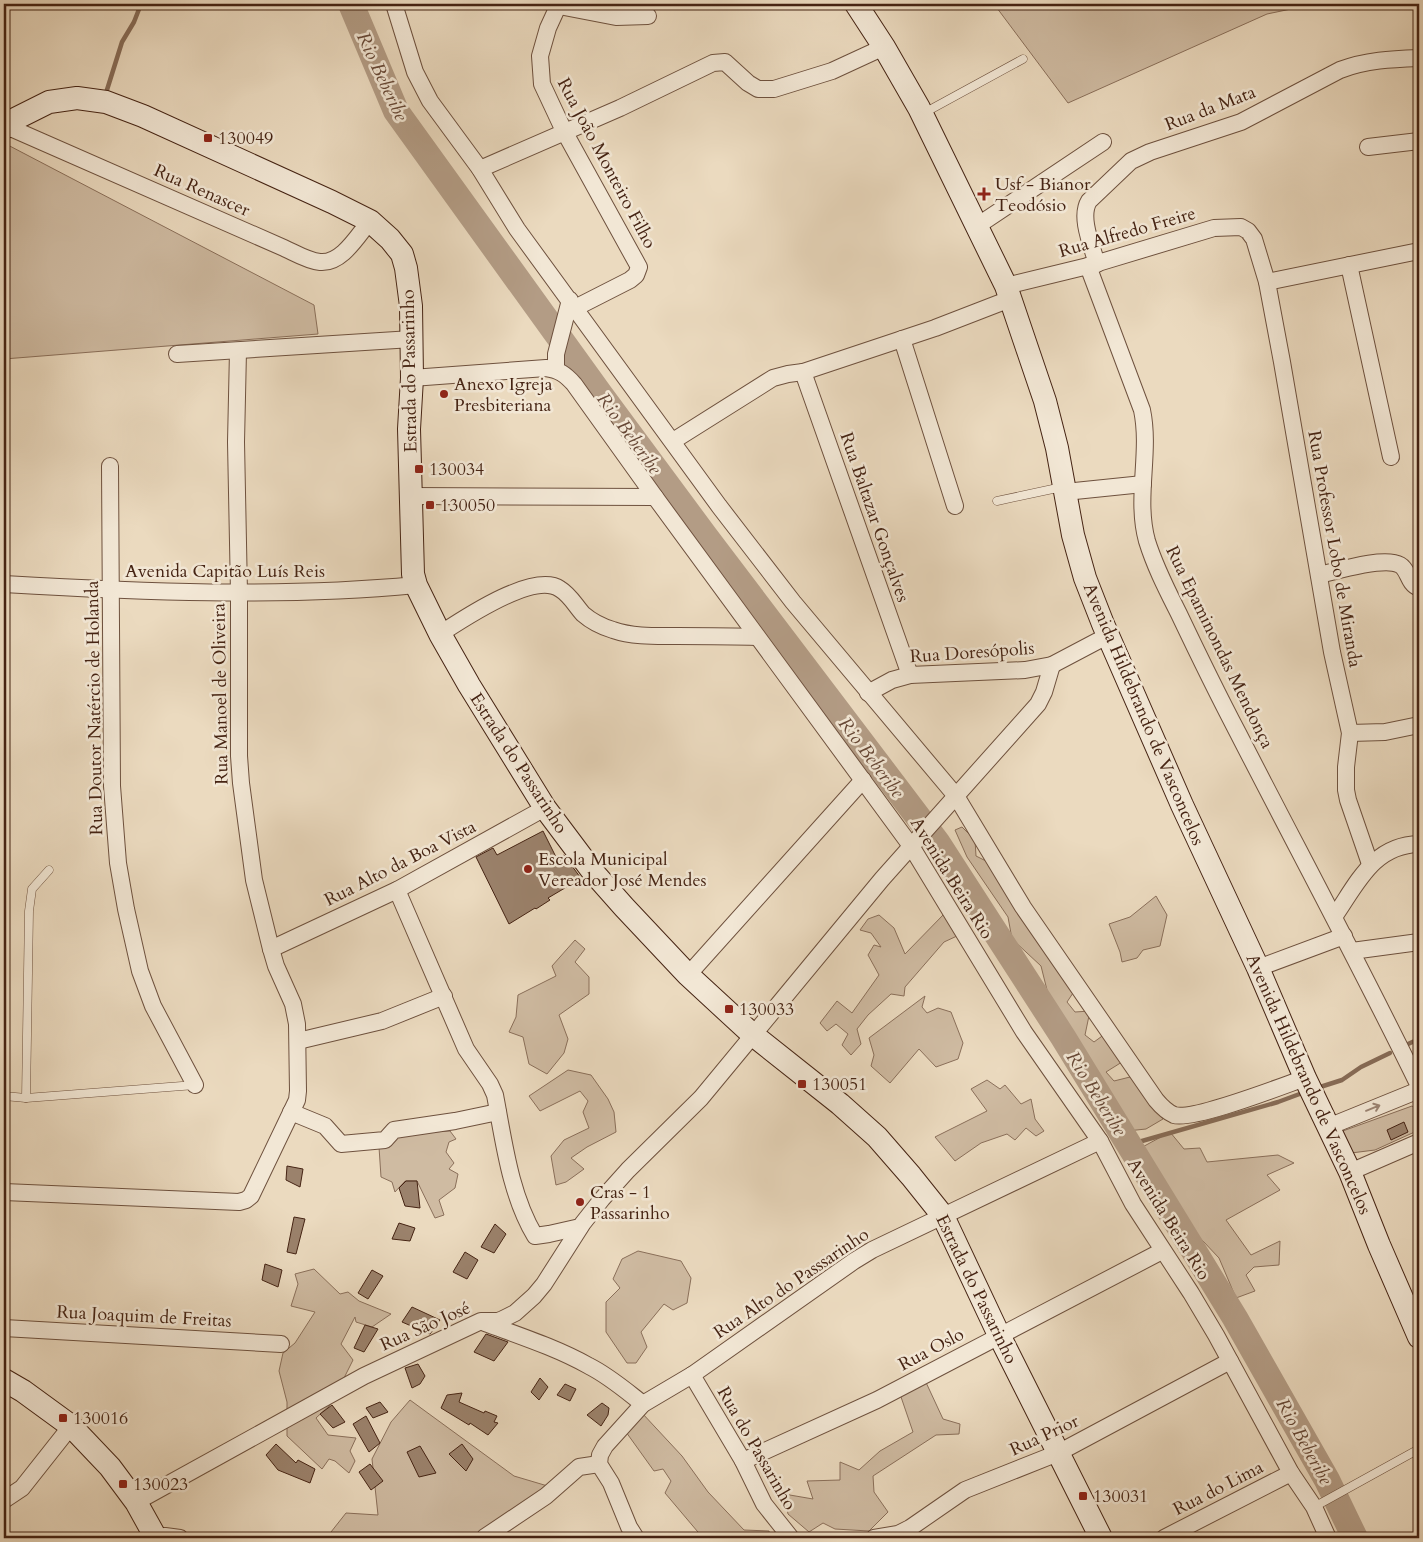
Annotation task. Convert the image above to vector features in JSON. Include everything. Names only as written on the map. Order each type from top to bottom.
[{"type":"street","points":[[394,4],[415,72],[430,101],[480,169],[517,229],[570,308],[673,441],[719,506],[793,602],[912,743],[1156,1100],[1174,1115],[1184,1116],[1309,1086]]},
{"type":"street","name":"Avenida Hildebrando de Vasconcelos","points":[[856,4],[884,47],[922,114],[1008,293],[1045,401],[1057,448],[1073,535],[1085,578],[1107,636],[1182,805],[1258,968],[1309,1086],[1350,1172],[1382,1254],[1419,1337]]},
{"type":"street","points":[[559,5],[616,17],[648,16]]},
{"type":"street","name":"Rua João Monteiro Filho","points":[[559,5],[543,42],[540,56],[542,84],[564,131],[638,267],[636,275],[630,280],[570,308]]},
{"type":"street","points":[[480,169],[620,108],[713,63],[725,62],[748,83],[758,89],[774,90],[832,71],[884,47]]},
{"type":"street","name":"Rua da Mata","points":[[1092,265],[1085,207],[1131,160],[1241,122],[1354,64],[1369,61],[1419,58]]},
{"type":"street","name":"Estrada do Passarinho","points":[[5,127],[17,118],[49,102],[77,98],[106,102],[143,116],[370,221],[390,239],[402,254],[406,268],[411,306],[412,378],[409,429],[412,556],[416,585],[440,634],[469,685],[545,808],[593,872],[688,975],[753,1035],[840,1104],[877,1137],[943,1216],[999,1335],[1101,1538]]},
{"type":"street","name":"Rua Renascer","points":[[5,127],[291,252],[321,262],[331,261],[342,254],[370,221]]},
{"type":"street","points":[[977,226],[1103,142]]},
{"type":"street","points":[[1368,147],[1419,142]]},
{"type":"street","name":"Rua Alfredo Freire","points":[[673,441],[773,378],[803,372],[902,339],[1008,293],[1214,228],[1241,227],[1248,231],[1254,240]]},
{"type":"street","name":"Rua Professor Lobo de Miranda","points":[[1254,240],[1267,282],[1332,652],[1350,733],[1346,767],[1346,790],[1370,864]]},
{"type":"street","points":[[1267,282],[1419,251]]},
{"type":"street","name":"Rua Epaminondas Mendonça","points":[[1092,265],[1142,410],[1145,434],[1143,520],[1155,565],[1203,665],[1411,1063],[1419,1086]]},
{"type":"street","points":[[1349,265],[1391,457]]},
{"type":"street","points":[[412,378],[558,365],[570,308]]},
{"type":"street","points":[[902,339],[955,506]]},
{"type":"street","points":[[177,354],[412,340]]},
{"type":"street","name":"Rua Manoel de Oliveira","points":[[4,1192],[239,1202],[246,1200],[251,1196],[297,1100],[297,1024],[293,1004],[276,966],[254,880],[241,783],[239,756],[236,442],[238,351]]},
{"type":"street","name":"Avenida Beira Rio","points":[[558,365],[863,780],[915,842],[1024,1032],[1100,1142],[1132,1204],[1196,1302],[1291,1474],[1317,1506],[1328,1538]]},
{"type":"street","name":"Rua Baltazar Gonçalves","points":[[803,372],[910,675]]},
{"type":"street","name":"Rua Doutor Natércio de Holanda","points":[[110,466],[112,786],[114,822],[123,890],[140,971],[153,1006],[195,1085]]},
{"type":"street","points":[[1065,490],[1143,484]]},
{"type":"street","points":[[411,496],[654,497]]},
{"type":"street","points":[[1319,575],[1381,562],[1393,563],[1402,567],[1410,582],[1419,588]]},
{"type":"street","name":"Avenida Capitão Luís Reis","points":[[4,584],[111,590],[238,593],[327,592],[416,585]]},
{"type":"street","points":[[440,634],[500,598],[531,587],[551,585],[558,587],[567,594],[584,615],[597,623],[620,632],[655,636],[757,636]]},
{"type":"street","name":"Rua Doresópolis","points":[[868,693],[892,680],[910,675],[1025,670],[1052,665],[1107,636]]},
{"type":"street","name":"Rua São José","points":[[136,1502],[364,1376],[481,1322],[503,1319],[515,1313],[534,1296],[544,1284],[580,1227],[616,1182],[701,1098],[915,842],[1038,704],[1044,692],[1052,665]]},
{"type":"street","points":[[1350,733],[1385,732],[1419,724]]},
{"type":"street","points":[[688,975],[863,780]]},
{"type":"street","name":"Rua Alto da Boa Vista","points":[[271,949],[397,890],[545,808]]},
{"type":"street","points":[[1334,918],[1370,864],[1393,849],[1407,844],[1419,844]]},
{"type":"street","points":[[397,890],[466,1049],[490,1084],[495,1096],[516,1190],[527,1222],[535,1236],[580,1227]]},
{"type":"street","points":[[1258,968],[1344,936]]},
{"type":"street","points":[[1352,951],[1419,942]]},
{"type":"street","points":[[298,1041],[382,1021],[444,996]]},
{"type":"street","points":[[1328,1127],[1419,1090]]},
{"type":"street","points":[[291,1112],[325,1126],[341,1144],[385,1140],[394,1130],[455,1121],[498,1112]]},
{"type":"street","name":"Rua Alto do Passsarinho","points":[[599,1464],[600,1455],[605,1446],[642,1404],[692,1375],[854,1261],[872,1250],[1100,1142]]},
{"type":"street","points":[[1350,1172],[1419,1142]]},
{"type":"street","name":"Rua Oslo","points":[[742,1461],[877,1400],[1162,1251]]},
{"type":"street","points":[[481,1322],[565,1354],[588,1365],[642,1404]]},
{"type":"street","name":"Rua Joaquim de Freitas","points":[[4,1328],[281,1344]]},
{"type":"street","name":"Rua Prior","points":[[874,1538],[898,1534],[910,1528],[965,1490],[1058,1453],[1230,1361]]},
{"type":"street","name":"Rua do Passarinho","points":[[692,1375],[742,1461],[764,1504],[791,1538]]},
{"type":"street","points":[[4,1380],[23,1391],[71,1426],[110,1467],[136,1502],[156,1538],[165,1536],[180,1538]]},
{"type":"street","points":[[4,1500],[22,1488],[71,1426]]},
{"type":"street","points":[[486,1538],[546,1496],[579,1467],[599,1464],[611,1483],[629,1527],[636,1538]]},
{"type":"street","name":"Rua do Lima","points":[[1164,1538],[1291,1474]]},
{"type":"lane","points":[[922,114],[1023,58]]},
{"type":"lane","points":[[997,501],[1065,490]]},
{"type":"lane","points":[[26,1098],[29,911],[32,889],[49,870]]},
{"type":"lane","points":[[4,1096],[26,1098],[195,1085]]},
{"type":"lane","points":[[1317,1506],[1419,1449]]},
{"type":"shaded area","points":[[994,4],[1315,4],[1267,14],[1068,103]]},
{"type":"shaded area","points":[[4,143],[314,305],[318,334],[4,359]]},
{"type":"shaded area","points":[[962,827],[975,840],[976,856],[990,863],[1075,990],[1067,1002],[1075,1012],[1090,1011],[1085,1035],[1094,1042],[1109,1031],[1122,1062],[1106,1072],[1114,1081],[1134,1076],[1163,1119],[1146,1129],[1127,1131],[1093,1069],[1049,998],[1041,966],[1012,939],[1008,917],[967,857],[955,830]]},
{"type":"shaded area","points":[[1156,896],[1167,915],[1160,946],[1143,950],[1137,958],[1122,962],[1109,924],[1130,917]]},
{"type":"shaded area","points":[[945,913],[957,936],[944,942],[905,987],[904,996],[891,994],[868,1015],[857,1029],[861,1044],[851,1055],[842,1045],[848,1034],[836,1024],[827,1031],[820,1023],[837,1001],[852,1013],[879,975],[868,955],[874,945],[881,947],[871,933],[860,930],[868,919],[879,915],[894,928],[905,954]]},
{"type":"shaded area","points":[[575,940],[585,949],[575,962],[589,977],[589,994],[559,1015],[568,1039],[564,1053],[547,1074],[529,1064],[523,1037],[509,1032],[516,1017],[518,995],[556,976],[552,966]]},
{"type":"shaded area","points":[[925,996],[922,1007],[927,1013],[938,1008],[951,1012],[963,1043],[958,1059],[936,1067],[919,1049],[890,1083],[871,1066],[874,1055],[869,1038]]},
{"type":"shaded area","points":[[568,1070],[591,1075],[608,1099],[614,1112],[616,1132],[587,1147],[571,1158],[584,1169],[566,1182],[556,1185],[551,1156],[564,1140],[589,1128],[583,1112],[588,1101],[580,1091],[540,1111],[529,1096]]},
{"type":"shaded area","points":[[987,1080],[1000,1089],[1005,1085],[1021,1104],[1031,1099],[1035,1119],[1044,1131],[1036,1136],[1026,1128],[1015,1140],[1007,1134],[981,1143],[955,1161],[935,1137],[987,1111],[971,1089]]},
{"type":"shaded area","points":[[1412,1106],[1419,1113],[1419,1130],[1375,1150],[1351,1153],[1340,1132]]},
{"type":"shaded area","points":[[450,1131],[456,1139],[449,1142],[446,1152],[454,1163],[449,1169],[458,1174],[455,1188],[439,1200],[444,1215],[435,1218],[417,1181],[405,1181],[395,1192],[392,1182],[381,1177],[379,1147],[397,1134]]},
{"type":"shaded area","points":[[1170,1132],[1184,1149],[1200,1148],[1207,1162],[1278,1155],[1294,1163],[1267,1175],[1280,1190],[1226,1220],[1251,1255],[1280,1241],[1279,1265],[1254,1267],[1246,1275],[1255,1291],[1236,1298],[1219,1258],[1185,1222],[1137,1150]]},
{"type":"shaded area","points":[[638,1251],[681,1261],[691,1278],[687,1303],[673,1310],[664,1304],[641,1332],[647,1347],[636,1363],[627,1363],[606,1332],[606,1302],[620,1288],[613,1279],[622,1259]]},
{"type":"shaded area","points":[[314,1269],[340,1294],[348,1292],[359,1301],[391,1314],[372,1327],[356,1322],[355,1317],[341,1344],[353,1360],[331,1404],[316,1418],[328,1435],[356,1438],[350,1451],[355,1461],[349,1473],[335,1461],[329,1459],[322,1469],[287,1436],[287,1402],[279,1371],[283,1353],[295,1343],[315,1312],[291,1306],[298,1284],[295,1274]]},
{"type":"shaded area","points":[[923,1376],[943,1419],[960,1424],[959,1434],[936,1435],[873,1476],[874,1492],[888,1512],[869,1531],[835,1529],[823,1523],[809,1532],[788,1514],[784,1494],[813,1499],[807,1481],[840,1480],[840,1462],[859,1470],[880,1451],[913,1432],[900,1394]]},
{"type":"shaded area","points":[[410,1400],[514,1476],[551,1487],[486,1538],[334,1538],[331,1532],[346,1513],[378,1515],[372,1459],[391,1422]]},
{"type":"shaded area","points":[[642,1413],[682,1456],[708,1492],[744,1530],[769,1531],[770,1538],[703,1538],[665,1493],[671,1481],[663,1469],[654,1471],[626,1432]]},
{"type":"building","name":"Escola Municipal Vereador José Mendes","points":[[543,831],[557,859],[564,855],[580,877],[548,898],[550,900],[509,924],[476,857],[493,848],[497,855]]},
{"type":"building","points":[[1404,1122],[1408,1132],[1391,1140],[1387,1130]]},
{"type":"building","points":[[287,1166],[303,1169],[300,1187],[286,1180]]},
{"type":"building","points":[[406,1181],[417,1181],[420,1208],[405,1206],[399,1188]]},
{"type":"building","points":[[294,1217],[305,1219],[296,1254],[287,1252]]},
{"type":"building","points":[[399,1223],[415,1228],[410,1241],[392,1239]]},
{"type":"building","points":[[495,1224],[506,1234],[494,1253],[481,1247]]},
{"type":"building","points":[[465,1252],[478,1260],[467,1279],[453,1272]]},
{"type":"building","points":[[265,1264],[282,1270],[278,1287],[262,1280]]},
{"type":"building","points":[[372,1270],[383,1276],[368,1299],[358,1293]]},
{"type":"building","points":[[412,1307],[440,1320],[430,1334],[402,1322]]},
{"type":"building","points":[[365,1325],[378,1329],[364,1352],[354,1348]]},
{"type":"building","points":[[486,1334],[508,1342],[494,1361],[474,1352]]},
{"type":"building","points":[[418,1364],[425,1376],[420,1384],[412,1388],[405,1368]]},
{"type":"building","points":[[540,1378],[548,1387],[539,1400],[531,1392]]},
{"type":"building","points":[[565,1384],[576,1389],[570,1401],[557,1395]]},
{"type":"building","points":[[462,1393],[459,1402],[484,1413],[485,1411],[497,1416],[494,1422],[498,1423],[488,1435],[441,1408],[447,1395]]},
{"type":"building","points":[[380,1402],[388,1412],[373,1418],[366,1408]]},
{"type":"building","points":[[602,1403],[609,1408],[608,1415],[601,1426],[587,1415]]},
{"type":"building","points":[[332,1405],[345,1422],[333,1428],[320,1414]]},
{"type":"building","points":[[366,1416],[380,1443],[369,1452],[353,1424]]},
{"type":"building","points":[[276,1444],[296,1463],[298,1460],[315,1469],[310,1483],[278,1470],[266,1455]]},
{"type":"building","points":[[462,1444],[473,1459],[466,1471],[449,1454]]},
{"type":"building","points":[[420,1446],[436,1473],[419,1477],[407,1452]]},
{"type":"building","points":[[370,1464],[383,1481],[371,1490],[359,1472]]},
{"type":"waterway","points":[[106,93],[122,42],[134,22],[141,4]]},
{"type":"waterway","name":"Rio Beberibe","points":[[351,4],[396,111],[705,536],[937,842],[1063,1037],[1235,1318],[1327,1480],[1355,1538]]},
{"type":"waterway","points":[[1408,1044],[1419,1039]]},
{"type":"waterway","points":[[1317,1088],[1342,1080],[1361,1067],[1390,1053]]},
{"type":"waterway","points":[[1128,1145],[1278,1102],[1305,1092]]},
{"type":"place","name":"130049","points":[[208,138]]},
{"type":"place","name":"Usf - Bianor Teodósio","points":[[984,194]]},
{"type":"place","name":"Anexo Igreja Presbiteriana","points":[[444,394]]},
{"type":"place","name":"130034","points":[[419,469]]},
{"type":"place","name":"130050","points":[[430,505]]},
{"type":"place","name":"Escola Municipal Vereador José Mendes","points":[[528,869]]},
{"type":"place","name":"130033","points":[[729,1009]]},
{"type":"place","name":"130051","points":[[802,1084]]},
{"type":"place","name":"Cras - 1 Passarinho","points":[[580,1202]]},
{"type":"place","name":"130016","points":[[63,1418]]},
{"type":"place","name":"130023","points":[[123,1484]]},
{"type":"place","name":"130031","points":[[1083,1496]]}]
